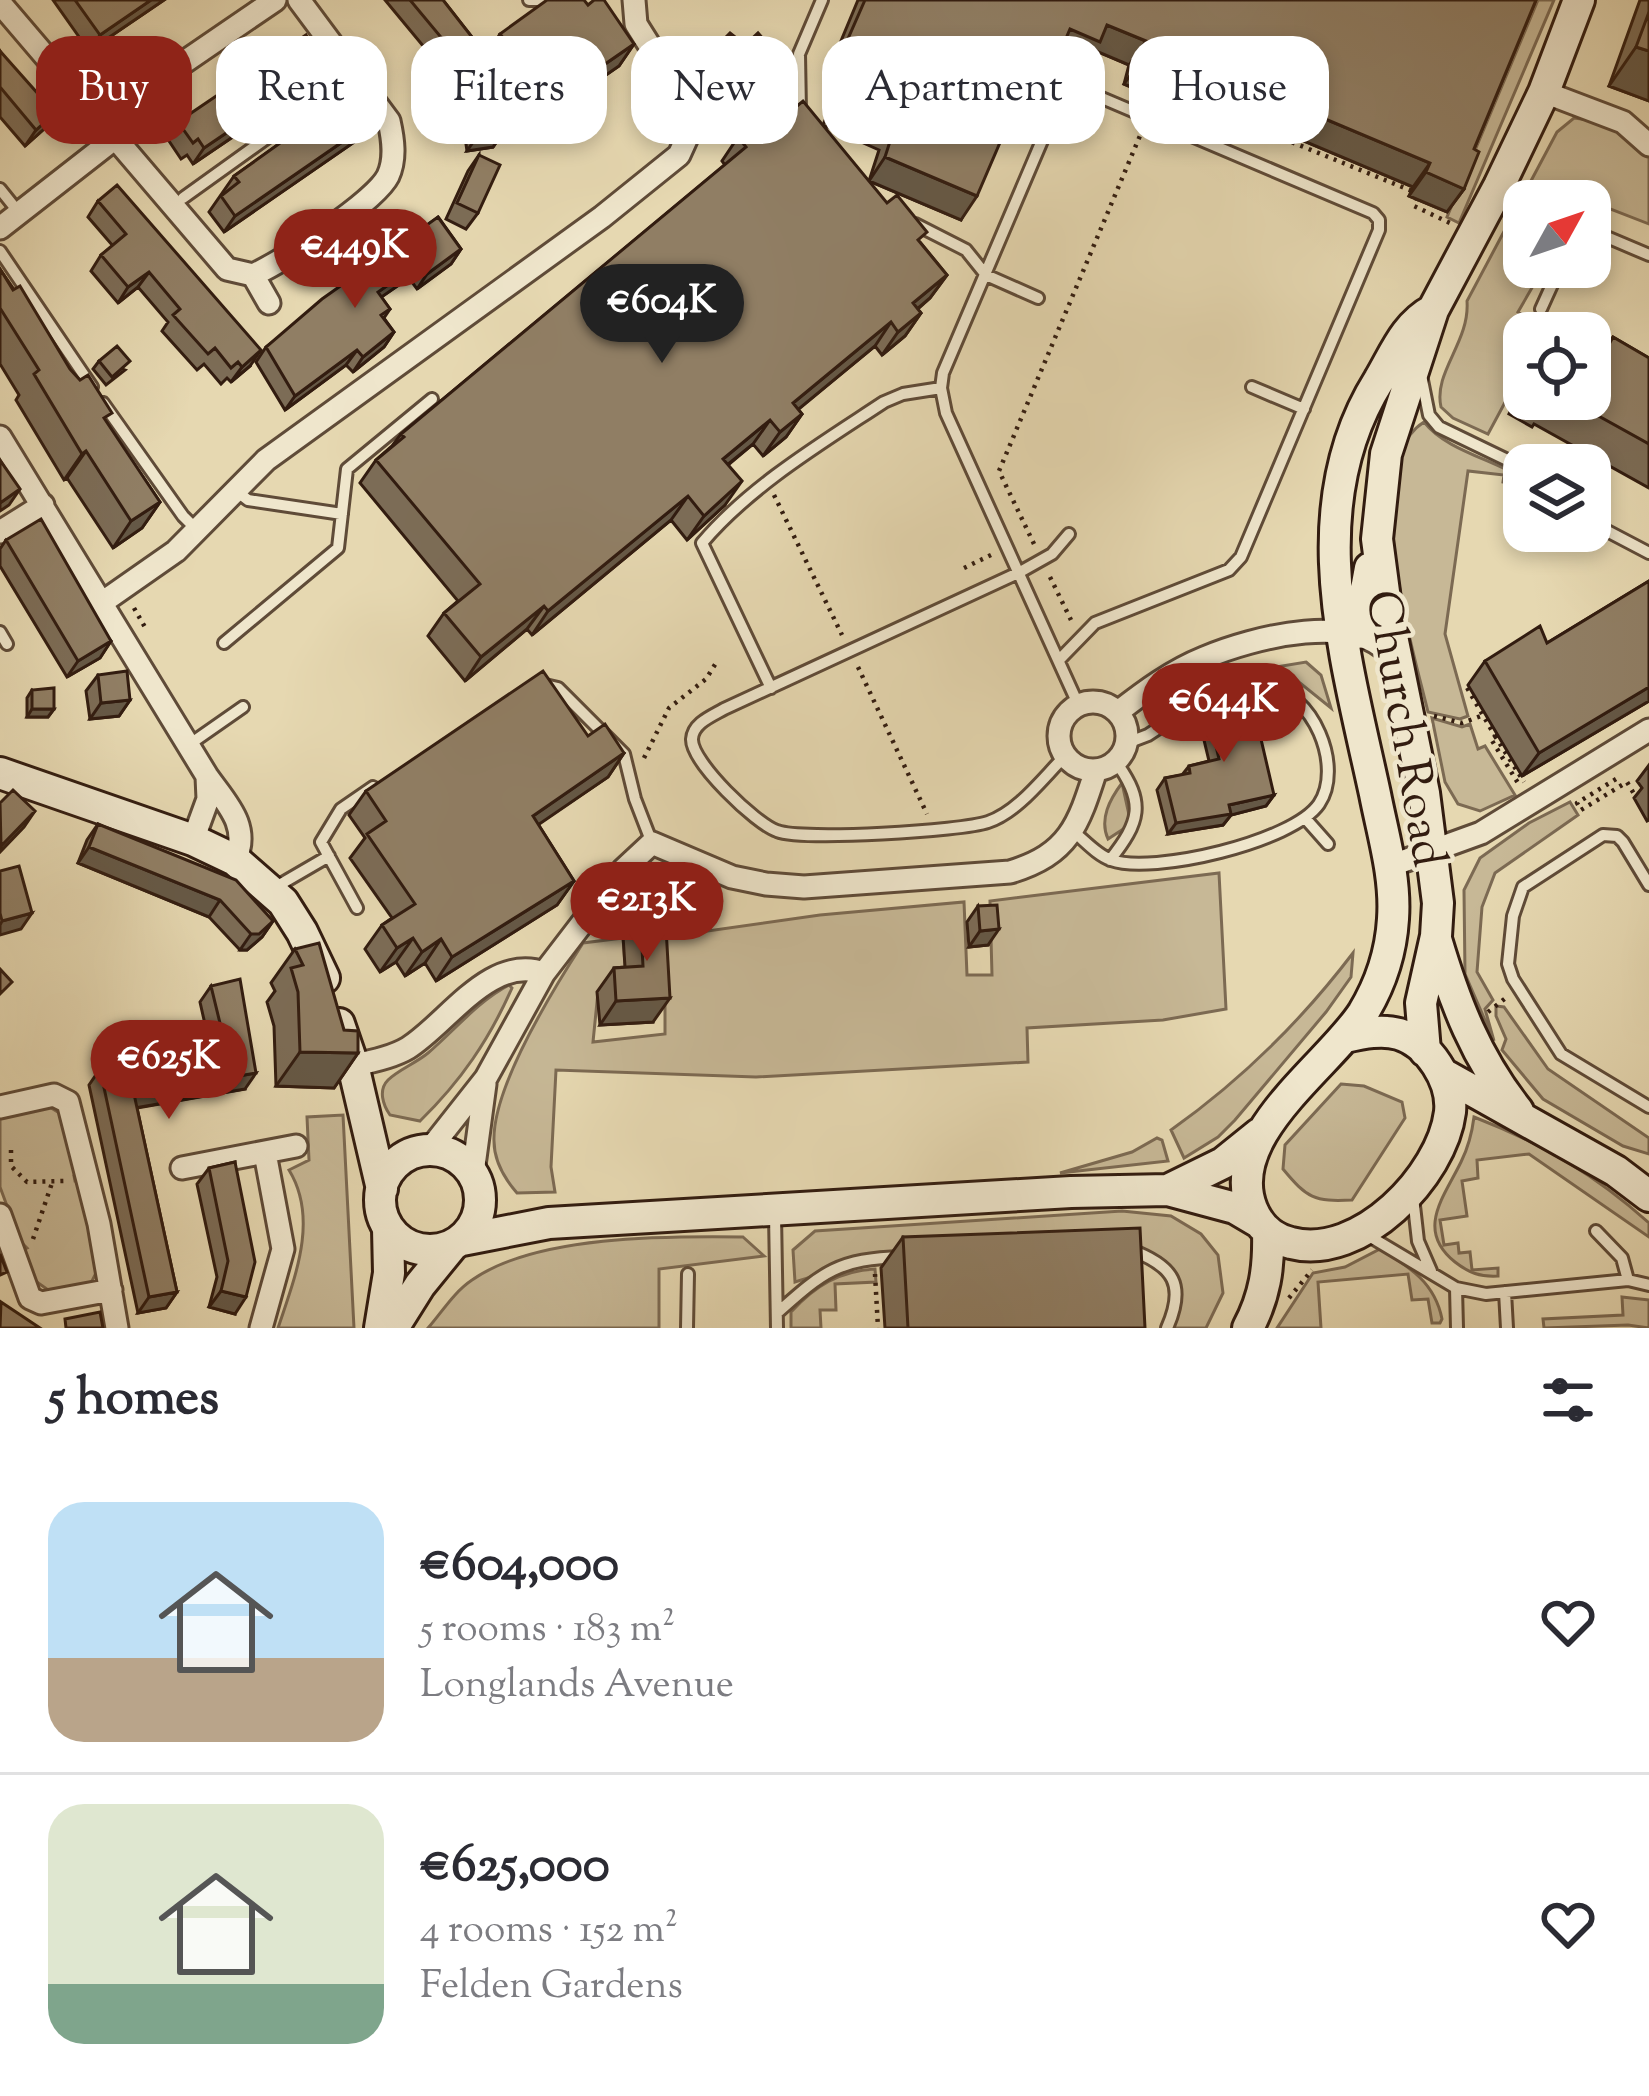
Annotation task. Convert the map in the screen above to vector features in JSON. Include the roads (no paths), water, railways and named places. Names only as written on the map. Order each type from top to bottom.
[{"type":"street","points":[[192,65],[275,0]]},
{"type":"street","points":[[299,0],[327,36]]},
{"type":"street","points":[[103,602],[176,551],[266,460],[602,217],[679,155],[688,133],[685,102],[635,24],[634,0]]},
{"type":"street","name":"Church Road","points":[[1434,1062],[1421,1004],[1438,903],[1377,539],[1387,454],[1433,310],[1482,223],[1544,92],[1580,0]]},
{"type":"street","points":[[0,4],[36,47]]},
{"type":"street","points":[[1544,92],[1623,122],[1649,145]]},
{"type":"street","points":[[118,144],[227,269],[253,275],[378,193],[391,171],[394,144],[387,118]]},
{"type":"street","points":[[0,228],[108,144]]},
{"type":"street","points":[[253,275],[269,303]]},
{"type":"street","name":"Church Road","points":[[1346,1036],[1374,991],[1392,938],[1394,905],[1335,548],[1344,458],[1366,400],[1413,321],[1433,310]]},
{"type":"street","points":[[0,437],[240,824],[242,847],[235,860]]},
{"type":"street","points":[[0,532],[43,505]]},
{"type":"street","points":[[1349,632],[1377,539]]},
{"type":"street","points":[[1118,712],[1167,676],[1205,657],[1278,637],[1349,632],[1381,645],[1398,667]]},
{"type":"street","points":[[382,1190],[390,1169],[423,1150],[486,1078],[544,973],[623,870],[652,843],[732,877],[804,887],[1010,872],[1038,863],[1074,832],[1113,758],[1124,721],[1099,702],[1078,704],[1059,727],[1065,756],[1073,765],[1113,758]]},
{"type":"street","points":[[1390,866],[1480,832],[1649,730]]},
{"type":"street","points":[[0,772],[193,840],[235,860],[277,896],[322,974],[356,1078],[382,1190],[381,1214],[388,1228],[412,1248],[438,1250],[549,1223],[962,1197],[1168,1190],[1235,1208],[1286,1242],[1330,1246],[1364,1233],[1413,1185],[1442,1141],[1450,1108],[1434,1062]]},
{"type":"street","points":[[193,840],[208,799],[207,776]]},
{"type":"street","points":[[1436,936],[1466,1028],[1497,1084],[1522,1116]]},
{"type":"street","points":[[356,1078],[407,1049],[506,973],[532,968],[544,973]]},
{"type":"street","points":[[1168,1190],[1223,1163],[1264,1130],[1346,1036],[1388,1032],[1404,1035],[1434,1062],[1616,1171],[1649,1196]]},
{"type":"street","points":[[356,1078],[384,1128],[423,1150],[461,1160],[476,1181],[512,1210],[549,1223]]},
{"type":"street","points":[[393,1328],[420,1285],[478,1217],[476,1181],[486,1078]]},
{"type":"street","points":[[0,1107],[54,1095],[68,1102],[118,1328]]},
{"type":"street","points":[[1248,1328],[1269,1268],[1263,1227],[1247,1189],[1250,1162],[1264,1130]]},
{"type":"street","points":[[182,1168],[296,1146]]},
{"type":"street","points":[[261,1328],[283,1249],[265,1153]]},
{"type":"street","points":[[0,1215],[30,1298],[40,1303],[111,1289]]},
{"type":"street","points":[[380,1328],[388,1228]]},
{"type":"lane","points":[[530,0],[554,0]]},
{"type":"lane","points":[[814,129],[800,111],[799,54],[822,0]]},
{"type":"lane","points":[[1060,658],[1104,618],[1229,570],[1241,557],[1379,230],[1373,213],[1083,90],[1066,94],[1058,103],[943,373],[941,388],[946,413],[1078,704]]},
{"type":"lane","points":[[183,198],[258,144]]},
{"type":"lane","points":[[0,188],[20,214]]},
{"type":"lane","points":[[909,221],[966,250],[986,274],[1038,298]]},
{"type":"lane","points":[[1611,239],[1649,255]]},
{"type":"lane","points":[[0,251],[128,441],[197,530]]},
{"type":"lane","points":[[1541,309],[1550,288]]},
{"type":"lane","points":[[1421,352],[1423,393],[1439,427],[1503,458]]},
{"type":"lane","points":[[1252,387],[1304,409]]},
{"type":"lane","points":[[771,688],[702,543],[719,523],[767,485],[884,402],[941,388]]},
{"type":"lane","points":[[224,643],[338,548],[347,469],[432,399]]},
{"type":"lane","points":[[235,490],[248,500],[342,514]]},
{"type":"lane","points":[[1611,533],[1649,553]]},
{"type":"lane","points":[[1065,756],[1019,801],[985,824],[840,836],[784,833],[758,821],[703,764],[692,745],[692,733],[701,722],[1020,572],[1052,554],[1069,534]]},
{"type":"lane","points":[[0,632],[7,644]]},
{"type":"lane","points":[[529,681],[558,688],[624,754],[652,843]]},
{"type":"lane","points":[[1074,832],[1110,860],[1148,865],[1269,839],[1306,818],[1327,787],[1316,725],[1306,706],[1288,692],[1266,688],[1192,706],[1113,758],[1134,793],[1138,812],[1133,828],[1110,860]]},
{"type":"lane","points":[[190,744],[242,707]]},
{"type":"lane","points":[[356,908],[321,842],[341,809],[379,783]]},
{"type":"lane","points":[[1306,818],[1328,844]]},
{"type":"lane","points":[[1649,885],[1623,842],[1604,835],[1522,887],[1513,916],[1508,964],[1561,1054],[1649,1107]]},
{"type":"lane","points":[[277,896],[329,856]]},
{"type":"lane","points":[[1413,1185],[1414,1224],[1433,1274]]},
{"type":"lane","points":[[775,1211],[777,1328]]},
{"type":"lane","points":[[1596,1231],[1622,1258],[1628,1280]]},
{"type":"lane","points":[[1364,1233],[1456,1288],[1486,1294],[1628,1280],[1649,1285]]},
{"type":"lane","points":[[1108,1250],[1129,1249],[1166,1267],[1174,1280],[1177,1306],[1167,1328]]},
{"type":"lane","points":[[777,1313],[826,1271],[874,1258],[922,1256]]},
{"type":"lane","points":[[687,1328],[688,1274]]},
{"type":"lane","points":[[1456,1288],[1457,1328]]},
{"type":"lane","points":[[1505,1292],[1508,1328]]}]
